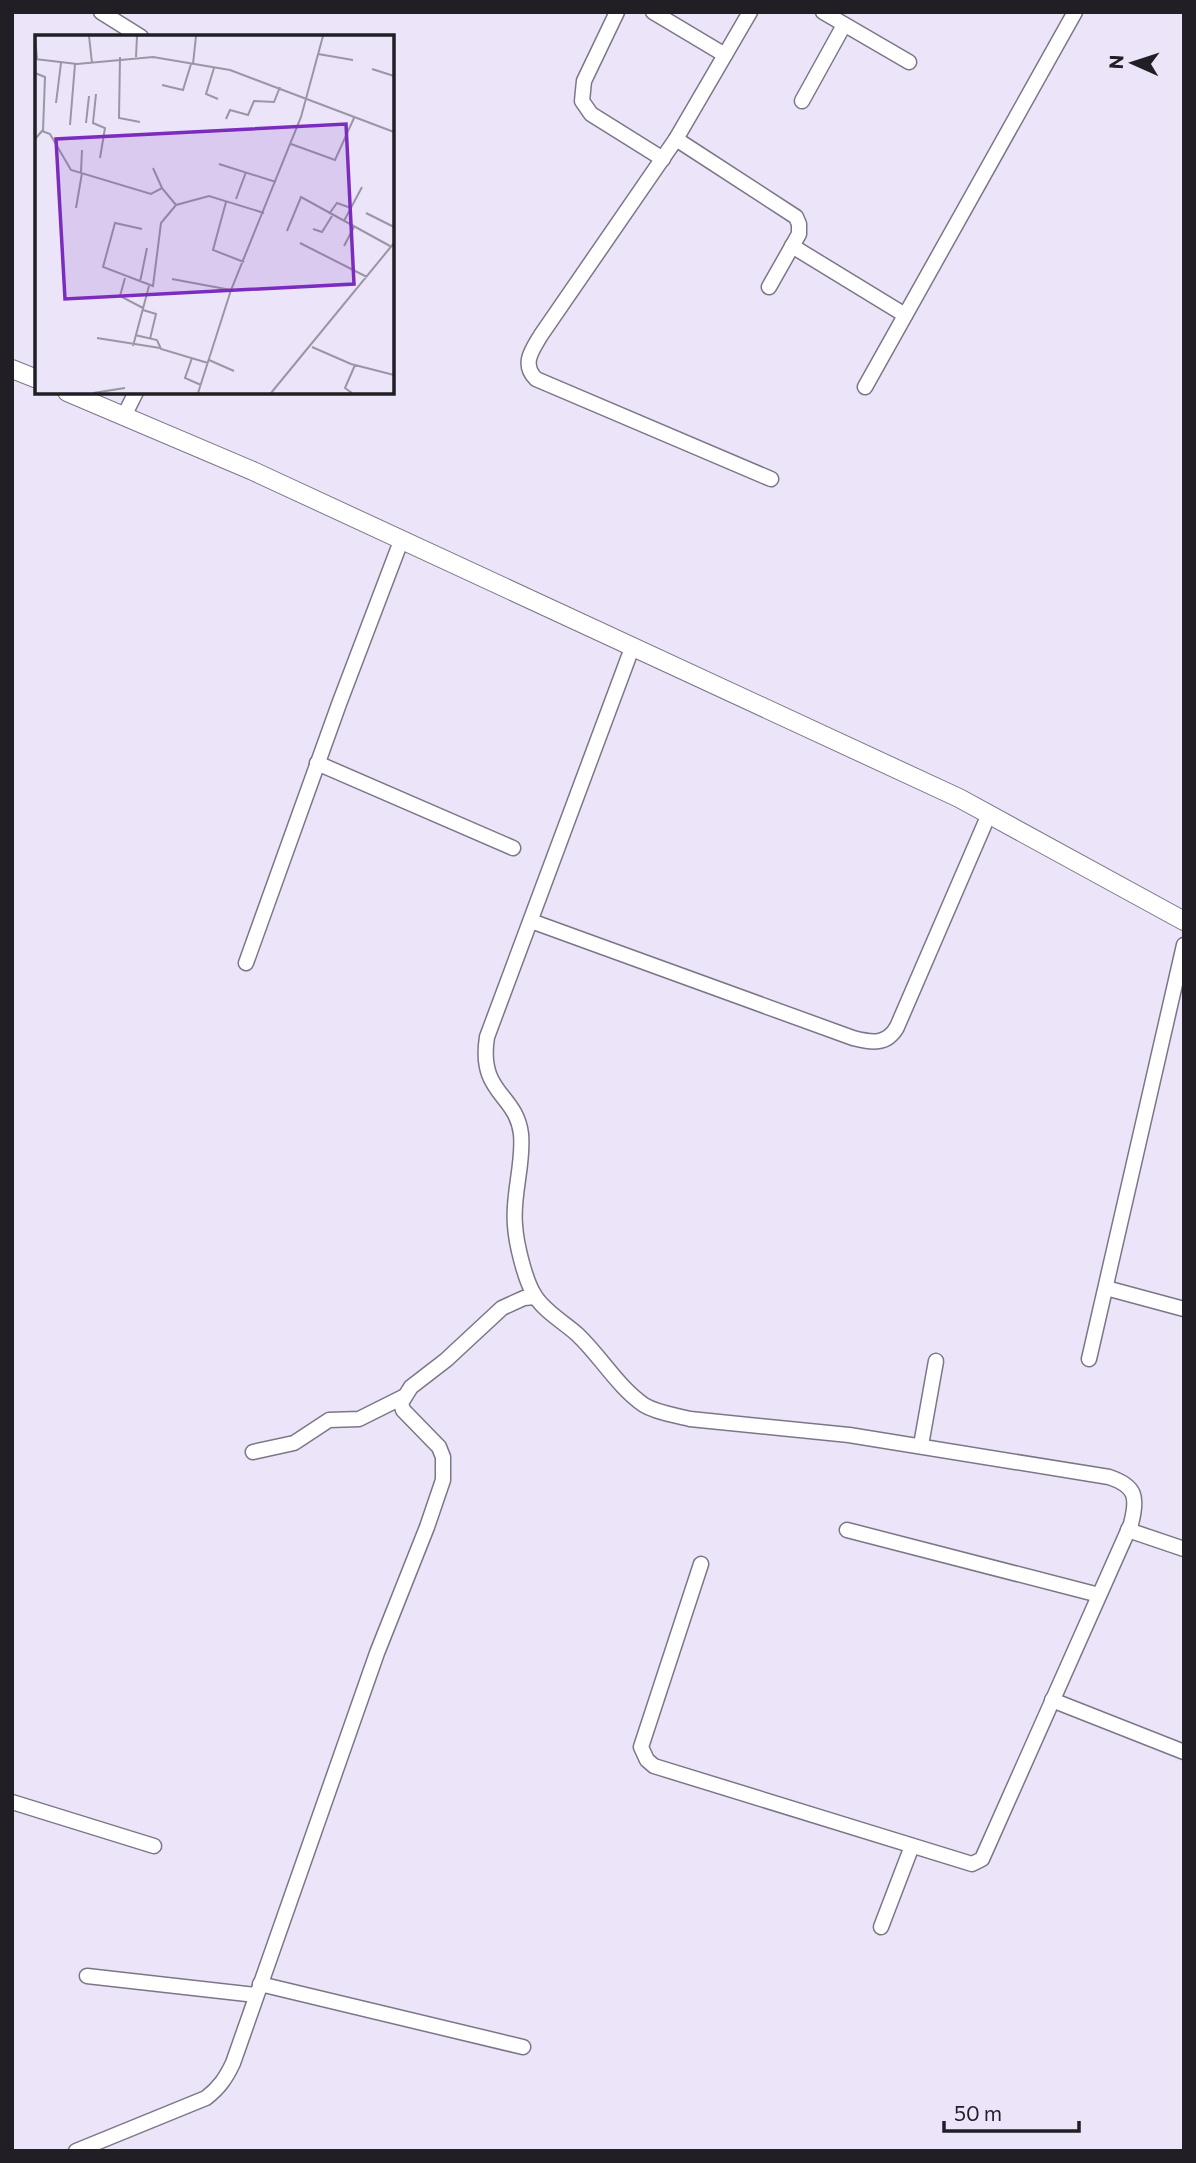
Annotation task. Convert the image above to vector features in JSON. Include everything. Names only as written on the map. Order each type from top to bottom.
[{"type":"street","points":[[102,12],[138,35]]},
{"type":"street","points":[[617,12],[583,82],[582,100],[591,114],[663,159]]},
{"type":"street","points":[[653,12],[725,55]]},
{"type":"street","points":[[750,12],[677,139],[531,351],[528,363],[531,373],[548,383],[771,479]]},
{"type":"street","points":[[823,12],[909,62]]},
{"type":"street","points":[[865,387],[1075,12]]},
{"type":"street","points":[[802,101],[844,25]]},
{"type":"street","points":[[677,139],[796,217],[799,234],[769,287]]},
{"type":"street","points":[[792,246],[905,315]]},
{"type":"street","points":[[12,369],[35,378]]},
{"type":"street","points":[[72,394],[253,471],[958,798],[1184,921]]},
{"type":"street","points":[[124,416],[135,394]]},
{"type":"street","points":[[246,963],[317,763],[401,541]]},
{"type":"street","points":[[632,648],[487,1037],[485,1062],[493,1086],[510,1107],[521,1134],[515,1225],[528,1280],[535,1297],[577,1334],[637,1399],[648,1407],[690,1419],[849,1435],[1109,1477],[1123,1481],[1132,1488],[1135,1499],[1128,1530],[978,1863],[965,1863],[654,1766],[647,1760],[641,1747],[701,1564]]},
{"type":"street","points":[[317,763],[513,848]]},
{"type":"street","points":[[531,921],[853,1038],[866,1042],[884,1041],[892,1036],[897,1027],[989,814]]},
{"type":"street","points":[[1089,1359],[1184,945]]},
{"type":"street","points":[[1106,1287],[1184,1309]]},
{"type":"street","points":[[76,2151],[206,2098],[217,2090],[233,2063],[377,1653],[427,1528],[443,1480],[445,1468],[439,1447],[403,1410],[401,1403],[411,1387],[446,1360],[502,1308],[524,1297],[535,1297]]},
{"type":"street","points":[[921,1446],[936,1362]]},
{"type":"street","points":[[253,1452],[294,1443],[329,1420],[359,1419],[404,1397]]},
{"type":"street","points":[[847,1530],[1099,1595]]},
{"type":"street","points":[[1128,1530],[1184,1549]]},
{"type":"street","points":[[1052,1700],[1184,1752]]},
{"type":"street","points":[[12,1802],[154,1846]]},
{"type":"street","points":[[881,1927],[912,1846]]},
{"type":"street","points":[[88,1976],[258,1989],[523,2047]]}]
